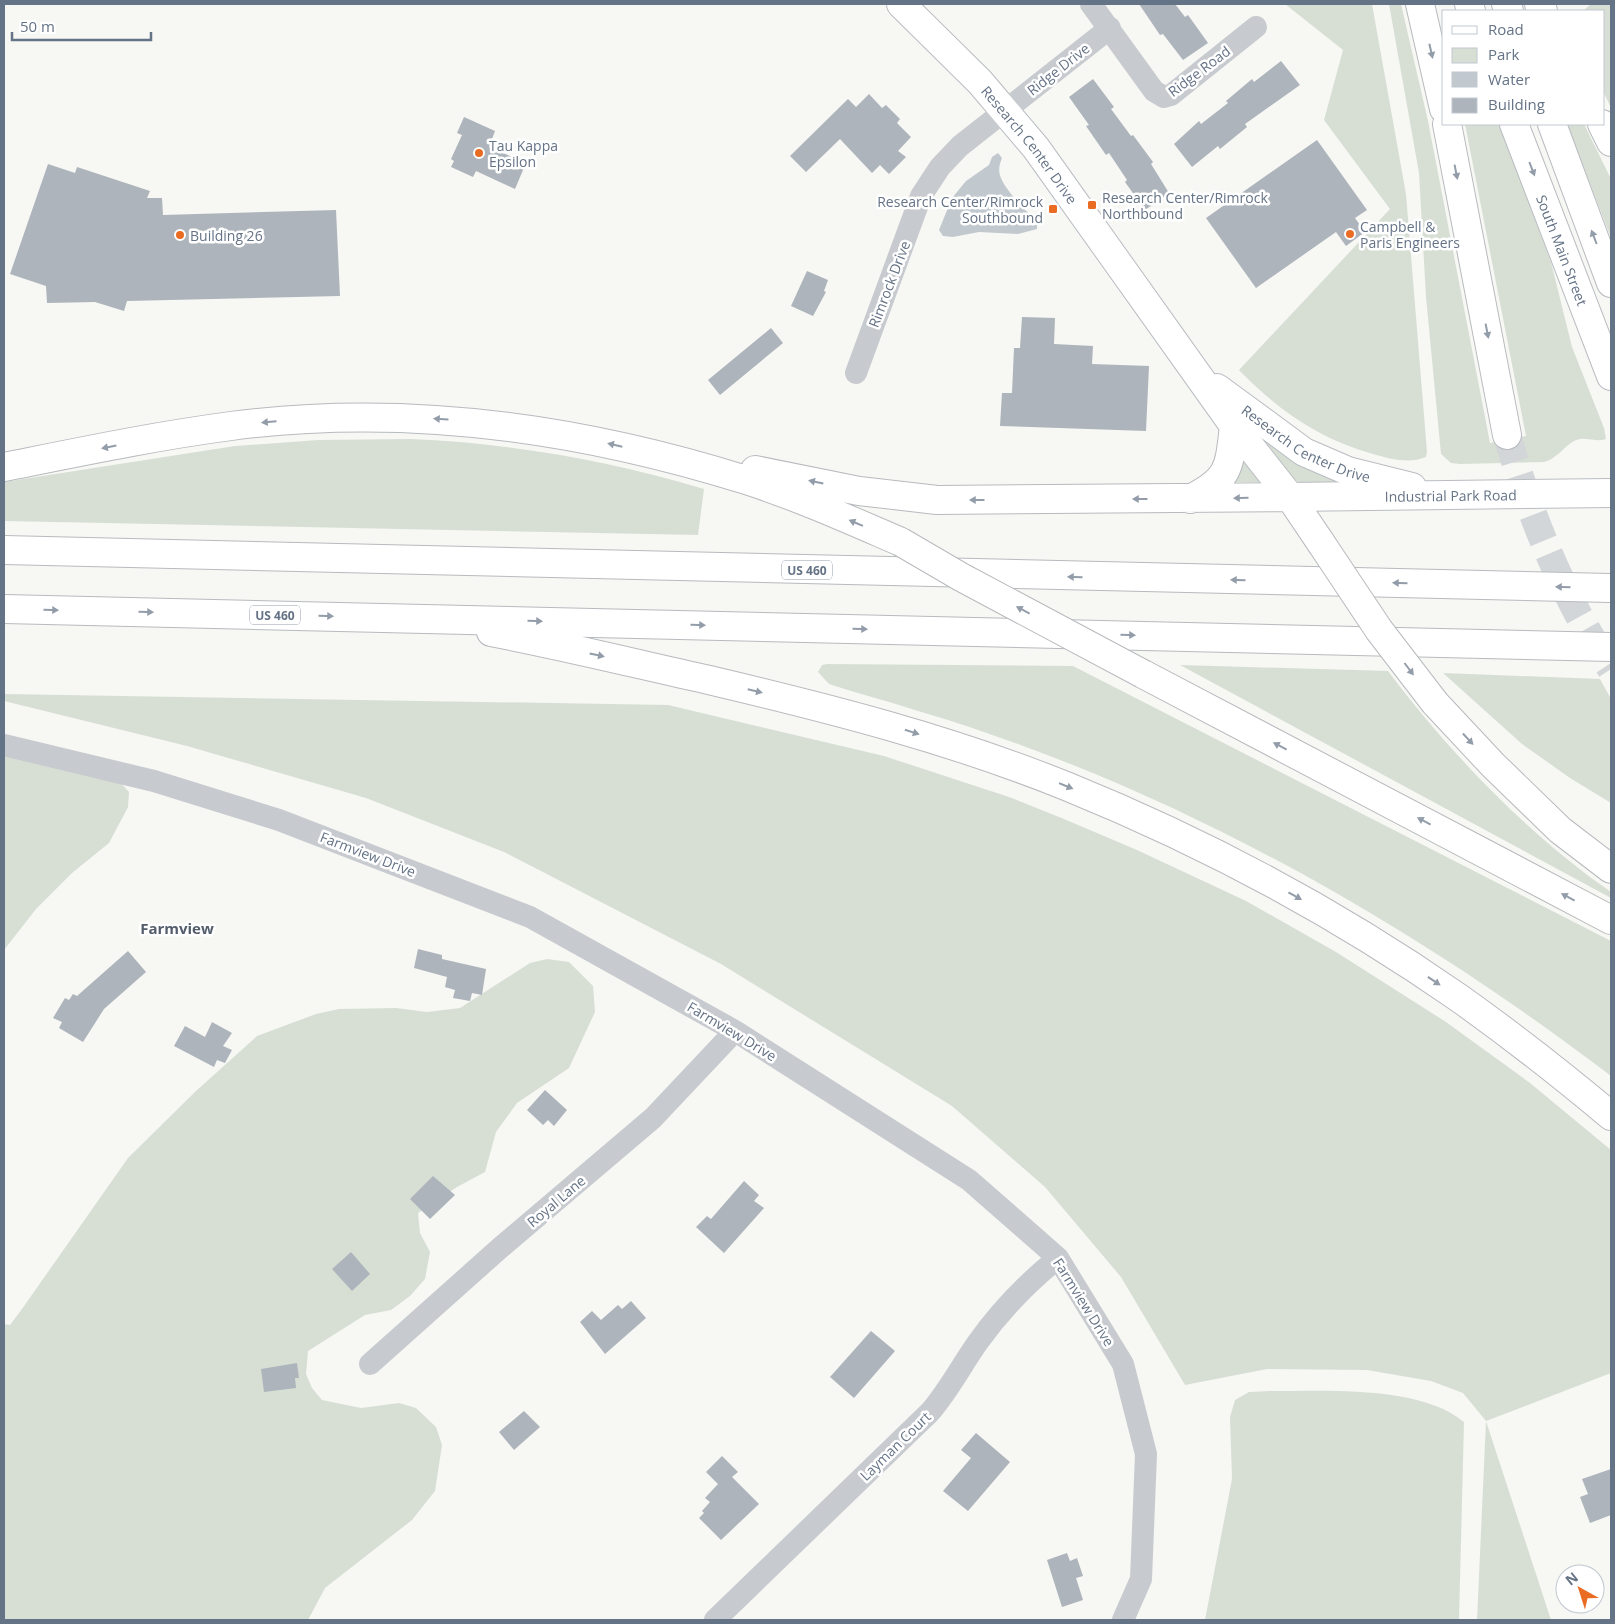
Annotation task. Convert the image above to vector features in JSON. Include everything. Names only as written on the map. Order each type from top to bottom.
[{"type":"main road","name":"Research Center Drive","points":[[901,4],[958,59],[1006,110],[1036,148],[1234,426],[1290,497],[1379,630],[1434,703],[1493,765],[1560,830],[1611,869]]},
{"type":"main road","points":[[1420,4],[1442,100]]},
{"type":"main road","points":[[1447,125],[1507,435]]},
{"type":"main road","name":"South Main Street","points":[[1514,125],[1611,376]]},
{"type":"main road","points":[[1552,125],[1611,283]]},
{"type":"main road","points":[[1602,125],[1611,142]]},
{"type":"main road","name":"Research Center Drive","points":[[1195,372],[1284,439],[1323,461],[1365,476],[1458,497]]},
{"type":"main road","points":[[4,467],[232,426],[342,418],[411,418],[490,423],[581,438],[662,456],[761,485],[901,542],[961,577],[1143,674],[1611,920]]},
{"type":"main road","points":[[1189,500],[1212,488],[1229,466],[1234,426]]},
{"type":"main road","name":"Industrial Park Road","points":[[662,456],[783,474],[859,491],[937,500],[1189,500],[1611,493]]},
{"type":"main road","name":"US 460","points":[[4,550],[1611,588]]},
{"type":"main road","name":"US 460","points":[[4,609],[1611,647]]},
{"type":"main road","points":[[452,619],[481,631],[839,711],[914,732],[1070,788],[1195,844],[1308,903],[1400,958],[1459,998],[1547,1063],[1611,1116]]},
{"type":"main road","points":[[1547,1063],[1581,1074],[1611,1097]]},
{"type":"street","name":"Ridge Road","points":[[1092,4],[1154,91],[1164,97],[1171,95],[1256,27]]},
{"type":"street","name":"Ridge Drive","points":[[1006,110],[1110,28]]},
{"type":"street","name":"Rimrock Drive","points":[[856,373],[921,196],[930,181],[960,146],[1006,110]]},
{"type":"street","name":"Farmview Drive","points":[[4,745],[154,781],[279,820],[530,918],[735,1030],[970,1180],[1058,1258],[1123,1364],[1146,1454],[1140,1580],[1123,1620]]},
{"type":"street","name":"Royal Lane","points":[[370,1364],[500,1248],[653,1118],[735,1030]]},
{"type":"street","name":"Layman Court","points":[[715,1620],[930,1412],[949,1389],[968,1357],[998,1317],[1026,1286],[1058,1258]]},
{"type":"green space","points":[[1285,4],[1372,4],[1406,194],[1427,452],[1426,457],[1420,459],[1400,460],[1386,458],[1353,448],[1335,440],[1284,410],[1239,370],[1390,209],[1324,120],[1343,50]]},
{"type":"green space","points":[[1389,4],[1401,4],[1428,121],[1490,443],[1526,436],[1465,125],[1499,125],[1551,262],[1572,347],[1604,428],[1606,439],[1578,439],[1553,458],[1544,462],[1460,464],[1451,463],[1441,454],[1426,297],[1419,173]]},
{"type":"green space","points":[[1591,4],[1611,4],[1611,108],[1605,95],[1605,10],[1584,10]]},
{"type":"green space","points":[[1567,125],[1584,125],[1611,179],[1611,238]]},
{"type":"green space","points":[[1241,415],[1363,483],[1301,483],[1287,476]]},
{"type":"green space","points":[[410,439],[484,444],[595,461],[704,489],[698,535],[4,521],[4,482],[235,446],[318,440]]},
{"type":"green space","points":[[1241,458],[1260,482],[1231,482]]},
{"type":"green space","points":[[822,665],[1073,666],[1611,941],[1611,1076],[1549,1030],[1419,943],[1352,902],[1284,864],[1215,828],[1145,795],[1073,765],[976,729],[829,684],[818,672]]},
{"type":"green space","points":[[1180,665],[1388,671],[1437,732],[1491,790],[1549,844],[1611,892],[1611,898]]},
{"type":"green space","points":[[1443,673],[1600,679],[1611,699],[1611,803],[1570,778],[1522,744]]},
{"type":"green space","points":[[4,694],[668,705],[884,756],[1009,797],[1064,819],[1137,850],[1246,901],[1336,952],[1446,1022],[1530,1083],[1611,1150],[1611,1373],[1486,1421],[1463,1393],[1431,1381],[1367,1370],[1267,1369],[1185,1385],[1121,1277],[1045,1187],[952,1106],[721,964],[504,852],[366,798],[187,746],[4,701]]},
{"type":"green space","points":[[4,755],[119,781],[129,792],[128,807],[109,843],[72,873],[36,909],[4,950]]},
{"type":"green space","points":[[547,959],[569,962],[593,986],[595,1012],[569,1068],[517,1103],[496,1132],[485,1172],[457,1187],[418,1213],[420,1233],[430,1252],[425,1279],[410,1296],[391,1310],[365,1315],[308,1351],[306,1374],[312,1388],[322,1400],[361,1408],[399,1403],[416,1408],[436,1427],[442,1445],[435,1491],[412,1520],[325,1588],[308,1620],[4,1620],[4,1324],[10,1325],[22,1309],[128,1158],[196,1091],[257,1036],[316,1014],[339,1009],[396,1008],[427,1012],[460,1008],[530,963]]},
{"type":"green space","points":[[1344,1391],[1398,1396],[1446,1410],[1464,1422],[1459,1620],[1205,1620],[1232,1479],[1230,1417],[1235,1400],[1249,1392]]},
{"type":"green space","points":[[1486,1421],[1551,1620],[1477,1620]]},
{"type":"water","points":[[998,153],[1002,158],[999,170],[1003,183],[1022,207],[1037,219],[1037,229],[1018,234],[979,232],[953,237],[943,236],[939,230],[952,198],[966,181],[989,165],[992,157]]},
{"type":"building","points":[[1139,4],[1175,4],[1185,17],[1188,15],[1208,43],[1183,60],[1163,34],[1160,35]]},
{"type":"building","points":[[1281,61],[1300,85],[1245,124],[1247,127],[1220,149],[1218,146],[1192,167],[1174,144],[1199,121],[1201,124],[1228,103],[1226,101],[1252,79],[1254,82]]},
{"type":"building","points":[[1093,79],[1114,107],[1111,109],[1153,162],[1151,164],[1169,193],[1145,210],[1125,182],[1127,180],[1109,153],[1106,155],[1086,126],[1089,125],[1069,97]]},
{"type":"building","points":[[869,94],[882,108],[886,105],[900,119],[897,123],[911,137],[898,151],[906,157],[889,174],[880,165],[872,173],[840,139],[806,172],[790,156],[848,99],[856,107]]},
{"type":"building","name":"Tau Kappa Epsilon","points":[[464,117],[495,131],[489,147],[526,163],[515,189],[476,171],[473,177],[451,167],[454,161],[451,159],[462,135],[457,133]]},
{"type":"building","points":[[1317,140],[1367,210],[1355,218],[1365,232],[1346,246],[1336,232],[1256,288],[1206,218]]},
{"type":"building","name":"Building 26","points":[[48,164],[75,173],[77,167],[150,191],[147,198],[162,198],[163,215],[336,210],[340,296],[127,301],[124,311],[95,302],[47,303],[46,286],[10,274]]},
{"type":"building","points":[[807,271],[828,280],[824,291],[826,292],[813,316],[791,306]]},
{"type":"building","points":[[1022,317],[1055,318],[1054,344],[1093,346],[1092,364],[1149,366],[1146,431],[1000,426],[1002,393],[1012,393],[1014,348],[1020,348]]},
{"type":"building","points":[[771,328],[783,343],[720,395],[708,380]]},
{"type":"building","points":[[418,949],[442,955],[442,959],[486,969],[482,995],[472,993],[470,1001],[453,998],[455,990],[445,987],[447,977],[414,968]]},
{"type":"building","points":[[128,951],[146,972],[104,1009],[83,1042],[59,1028],[62,1022],[53,1018],[65,998],[69,1000],[73,994],[77,996]]},
{"type":"building","points":[[212,1022],[232,1033],[223,1046],[232,1050],[225,1063],[217,1060],[214,1067],[174,1046],[185,1026],[205,1037]]},
{"type":"building","points":[[545,1090],[567,1110],[554,1126],[548,1120],[543,1125],[527,1110]]},
{"type":"building","points":[[433,1176],[455,1195],[430,1219],[410,1199]]},
{"type":"building","points":[[744,1181],[759,1195],[754,1201],[764,1208],[724,1253],[696,1227],[707,1216],[711,1219]]},
{"type":"building","points":[[351,1252],[370,1274],[352,1291],[332,1269]]},
{"type":"building","points":[[631,1301],[646,1318],[605,1354],[580,1322],[592,1311],[601,1320],[618,1305],[622,1309]]},
{"type":"building","points":[[871,1331],[895,1351],[854,1398],[830,1377]]},
{"type":"building","points":[[297,1363],[299,1378],[295,1378],[296,1388],[264,1392],[261,1369]]},
{"type":"building","points":[[524,1411],[540,1427],[514,1450],[499,1432]]},
{"type":"building","points":[[976,1433],[1010,1462],[968,1511],[943,1491],[971,1458],[961,1450]]},
{"type":"building","points":[[722,1456],[738,1472],[732,1477],[759,1504],[721,1540],[699,1518],[710,1502],[705,1498],[718,1484],[706,1472]]},
{"type":"building","points":[[1611,1469],[1611,1515],[1590,1523],[1580,1497],[1588,1494],[1582,1479]]},
{"type":"building","points":[[1067,1553],[1070,1561],[1077,1558],[1083,1576],[1076,1578],[1083,1600],[1062,1607],[1047,1560]]},
{"type":"tunnel","points":[[1507,435],[1516,466],[1550,556],[1578,614],[1611,669]]},
{"type":"place","name":"Tau Kappa Epsilon","points":[[479,153]]},
{"type":"place","name":"Research Center/Rimrock Northbound","points":[[1092,205]]},
{"type":"place","name":"Research Center/Rimrock Southbound","points":[[1053,209]]},
{"type":"place","name":"Campbell & Paris Engineers","points":[[1350,234]]},
{"type":"place","name":"Building 26","points":[[180,235]]},
{"type":"district","name":"Farmview","points":[[177,928]]}]
